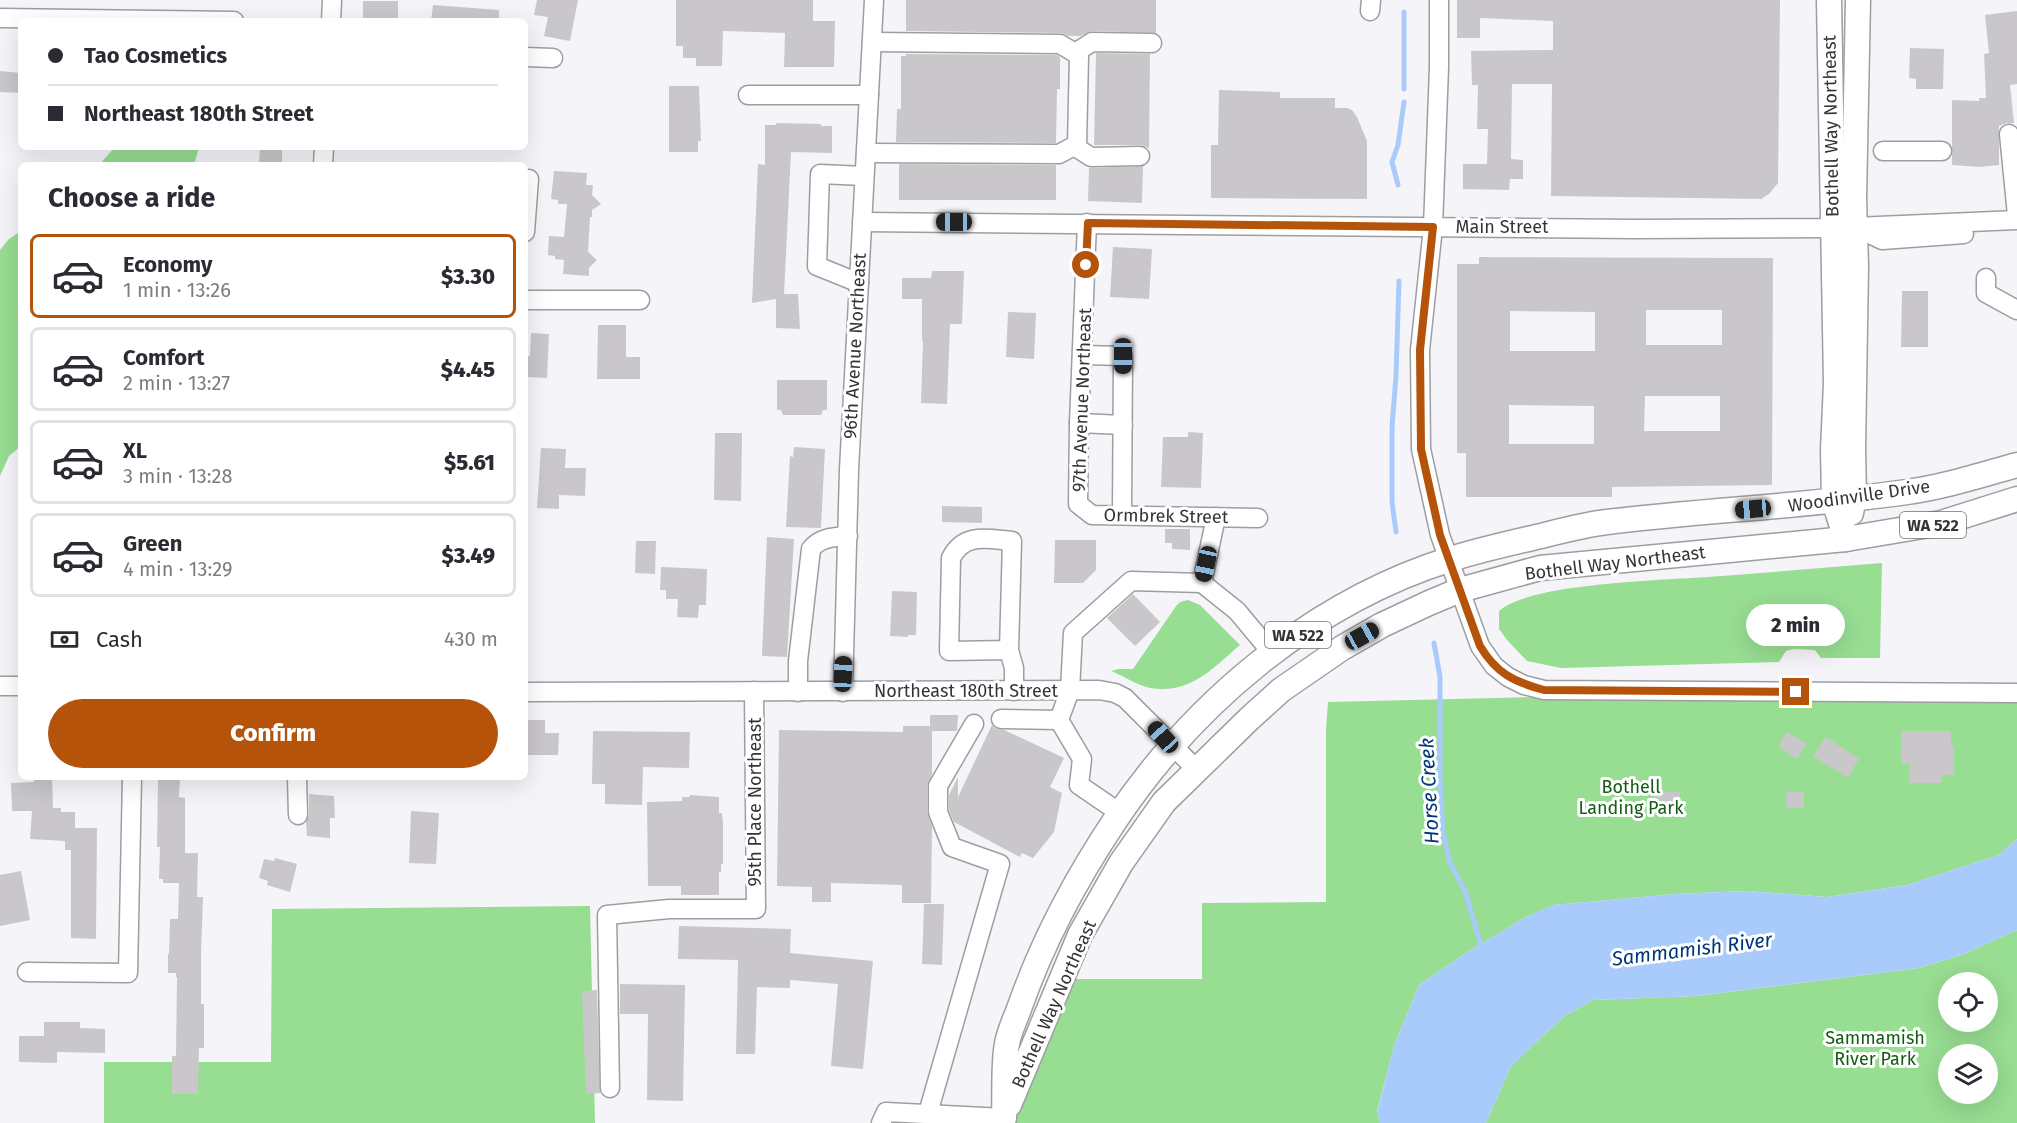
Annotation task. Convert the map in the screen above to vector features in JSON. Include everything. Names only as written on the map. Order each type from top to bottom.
[{"type":"main road","name":"Bothell Way Northeast","points":[[1003,1120],[1080,934],[1121,863],[1164,802],[1281,690],[1333,654],[1382,625],[1460,590],[1540,568],[1846,539],[1844,499],[1833,450],[1844,228],[1829,0]]},
{"type":"main road","name":"Bothell Way Northeast","points":[[1844,228],[1854,198],[1858,0]]},
{"type":"main road","name":"Woodinville Drive","points":[[1663,517],[1909,492],[2017,465]]},
{"type":"main road","name":"WA 522","points":[[1846,539],[1941,523],[2017,499]]},
{"type":"main road","name":"Bothell Way Northeast","points":[[1003,1120],[1006,1045],[1033,970],[1062,908],[1120,813],[1171,746],[1220,696],[1272,653],[1327,615],[1386,584],[1449,559],[1484,549],[1604,522],[1663,517]]},
{"type":"street","points":[[331,18],[332,0]]},
{"type":"street","name":"96th Avenue Northeast","points":[[843,692],[849,459],[874,0]]},
{"type":"street","points":[[1438,0],[1439,67],[1433,227],[1420,350],[1421,449],[1440,535],[1480,646],[1494,666],[1508,677],[1524,685],[1544,690],[2017,693]]},
{"type":"street","points":[[0,18],[18,18]]},
{"type":"street","points":[[866,153],[1059,154],[1077,145],[1079,56],[1060,44],[872,42]]},
{"type":"street","points":[[1075,53],[1092,42],[1152,43]]},
{"type":"street","points":[[528,57],[552,58]]},
{"type":"street","points":[[748,95],[869,95]]},
{"type":"street","points":[[2009,134],[2017,215]]},
{"type":"street","points":[[1074,146],[1091,157],[1140,156]]},
{"type":"street","points":[[1882,150],[1942,151]]},
{"type":"street","points":[[859,283],[818,266],[820,174],[864,176]]},
{"type":"street","points":[[528,192],[529,179]]},
{"type":"street","name":"Main Street","points":[[862,222],[1636,229],[1844,228],[2017,220]]},
{"type":"street","name":"97th Avenue Northeast","points":[[1078,504],[1079,423],[1088,223]]},
{"type":"street","name":"Main Street","points":[[1844,228],[1882,240],[2017,231]]},
{"type":"street","points":[[1986,278],[1986,293],[2017,310]]},
{"type":"street","points":[[528,300],[640,300]]},
{"type":"street","points":[[1083,355],[1123,356],[1122,514]]},
{"type":"street","points":[[1079,423],[1123,424]]},
{"type":"street","name":"Ormbrek Street","points":[[1078,504],[1092,514],[1258,518]]},
{"type":"street","points":[[1202,584],[1216,517]]},
{"type":"street","points":[[798,692],[798,661],[811,549],[828,538],[848,536]]},
{"type":"street","points":[[1009,650],[949,651],[951,558],[956,548],[966,541],[981,538],[1012,541],[1009,650],[1014,668],[1014,691]]},
{"type":"street","points":[[1059,720],[1070,690],[1073,633],[1131,581],[1202,584],[1237,611],[1272,653]]},
{"type":"street","points":[[0,686],[18,686]]},
{"type":"street","name":"Northeast 180th Street","points":[[528,692],[1099,690],[1115,693],[1125,698],[1197,770]]},
{"type":"street","name":"95th Place Northeast","points":[[610,1088],[607,915],[669,909],[756,909],[754,691]]},
{"type":"street","points":[[1001,719],[1059,720]]},
{"type":"street","points":[[1059,720],[1082,759],[1079,785],[1120,813]]},
{"type":"street","points":[[928,1113],[1000,864],[952,847],[938,812],[938,786],[974,723]]},
{"type":"street","points":[[27,972],[128,972],[132,780]]},
{"type":"street","points":[[297,780],[298,815]]},
{"type":"street","points":[[881,1123],[886,1112],[928,1113],[1003,1120]]},
{"type":"green space","points":[[112,150],[198,150],[195,162],[102,162]]},
{"type":"green space","points":[[18,233],[18,448],[9,456],[0,476],[0,250],[9,239]]},
{"type":"green space","points":[[1882,563],[1880,658],[1821,658],[1815,650],[1794,649],[1786,651],[1779,662],[1561,668],[1527,661],[1499,629],[1499,611],[1516,601],[1571,588]]},
{"type":"green space","points":[[1188,600],[1200,605],[1240,645],[1200,678],[1177,687],[1150,688],[1111,671],[1133,669],[1176,606]]},
{"type":"green space","name":"Bothell Landing Park","points":[[1535,697],[2017,697],[2017,839],[1999,855],[1907,885],[1827,897],[1747,891],[1675,894],[1553,905],[1526,917],[1469,951],[1419,985],[1394,1046],[1377,1112],[1380,1123],[1003,1123],[1063,979],[1202,979],[1202,903],[1326,902],[1328,702]]},
{"type":"green space","points":[[590,906],[595,1123],[104,1123],[104,1062],[271,1062],[272,909]]},
{"type":"green space","name":"Sammamish River Park","points":[[2017,930],[2017,1123],[1486,1123],[1511,1066],[1563,1017],[1593,1000],[1696,996],[1919,968],[1964,954]]},
{"type":"water","name":"Sammamish River","points":[[2017,839],[2017,930],[1964,954],[1919,968],[1696,996],[1593,1000],[1563,1017],[1511,1066],[1486,1123],[1380,1123],[1377,1113],[1394,1046],[1419,985],[1469,951],[1526,917],[1553,905],[1675,894],[1747,891],[1827,897],[1907,885],[1999,855]]},
{"type":"building","points":[[537,0],[578,0],[570,41],[544,36],[548,17],[534,15]]},
{"type":"building","points":[[676,0],[813,0],[813,21],[835,21],[834,67],[784,67],[785,33],[723,31],[722,66],[696,66],[696,58],[683,58],[683,46],[676,46]]},
{"type":"building","points":[[906,0],[1156,0],[1156,33],[1092,31],[1080,36],[1069,36],[1060,33],[906,31]]},
{"type":"building","points":[[1457,0],[1780,0],[1778,183],[1769,194],[1761,199],[1551,196],[1552,84],[1512,84],[1511,159],[1523,160],[1523,179],[1510,179],[1509,190],[1463,189],[1463,164],[1487,164],[1488,129],[1477,129],[1478,85],[1472,85],[1471,51],[1553,50],[1553,21],[1480,18],[1480,38],[1457,38]]},
{"type":"building","points":[[363,1],[398,1],[398,18],[363,18]]},
{"type":"building","points":[[433,5],[499,10],[499,18],[431,18]]},
{"type":"building","points":[[2017,11],[2017,84],[2010,85],[2014,123],[1999,126],[1999,165],[1979,167],[1952,165],[1952,100],[1979,101],[1979,98],[1986,98],[1984,54],[1989,53],[1985,15]]},
{"type":"building","points":[[1910,48],[1944,49],[1943,89],[1916,89],[1916,79],[1909,78]]},
{"type":"building","points":[[1096,53],[1150,54],[1149,148],[1140,145],[1094,145]]},
{"type":"building","points":[[906,54],[1057,55],[1060,57],[1060,89],[1057,89],[1056,143],[896,142],[897,109],[901,109],[901,56],[906,56]]},
{"type":"building","points":[[0,71],[18,73],[18,93],[0,92]]},
{"type":"building","points":[[669,86],[699,86],[701,141],[698,141],[698,152],[669,152]]},
{"type":"building","points":[[1219,90],[1280,92],[1280,98],[1335,98],[1335,108],[1352,110],[1367,141],[1367,199],[1211,198],[1211,145],[1218,145]]},
{"type":"building","points":[[776,123],[832,126],[832,153],[791,152],[784,294],[798,294],[800,329],[776,328],[776,299],[752,303],[758,164],[765,165],[765,125],[776,125]]},
{"type":"building","points":[[260,150],[282,150],[282,162],[259,162]]},
{"type":"building","points":[[899,164],[1056,165],[1056,200],[899,200]]},
{"type":"building","points":[[1143,166],[1142,203],[1088,201],[1089,168]]},
{"type":"building","points":[[554,171],[587,173],[586,185],[593,185],[592,195],[601,204],[592,210],[592,217],[590,217],[588,252],[597,260],[589,268],[589,276],[563,274],[564,260],[548,255],[549,236],[564,237],[567,204],[558,204],[558,200],[551,199]]},
{"type":"building","points":[[1113,247],[1152,249],[1149,299],[1110,297]]},
{"type":"building","points":[[1479,257],[1773,258],[1772,485],[1612,487],[1612,497],[1466,497],[1466,453],[1457,453],[1457,264],[1479,264]],"holes":[[[1646,310],[1722,310],[1722,345],[1646,345]],[[1510,311],[1595,312],[1595,351],[1510,351]],[[1645,396],[1720,396],[1720,431],[1644,431]],[[1509,405],[1594,406],[1594,444],[1509,444]]]},
{"type":"building","points":[[932,271],[964,271],[962,324],[950,324],[947,404],[921,403],[922,299],[902,299],[902,278],[931,278]]},
{"type":"building","points":[[1902,291],[1928,291],[1928,347],[1901,347]]},
{"type":"building","points":[[1008,312],[1036,313],[1034,359],[1006,357]]},
{"type":"building","points":[[598,325],[626,325],[626,357],[640,357],[640,379],[597,379]]},
{"type":"building","points":[[531,333],[549,334],[547,378],[528,377],[528,356],[530,356]]},
{"type":"building","points":[[777,380],[827,380],[827,410],[823,410],[821,415],[783,415],[781,410],[777,410]]},
{"type":"building","points":[[1188,432],[1203,433],[1201,488],[1161,487],[1163,437],[1188,437]]},
{"type":"building","points":[[715,433],[742,433],[741,501],[714,500]]},
{"type":"building","points":[[794,447],[825,449],[821,528],[786,527],[790,456],[793,457]]},
{"type":"building","points":[[541,448],[566,449],[565,468],[586,468],[585,496],[559,495],[559,509],[537,508]]},
{"type":"building","points":[[942,506],[982,507],[982,523],[942,522]]},
{"type":"building","points":[[1165,529],[1190,529],[1190,550],[1172,549],[1172,543],[1165,543]]},
{"type":"building","points":[[767,537],[794,539],[787,657],[762,656]]},
{"type":"building","points":[[1055,540],[1096,540],[1096,570],[1083,583],[1054,583]]},
{"type":"building","points":[[636,541],[656,541],[655,574],[635,573]]},
{"type":"building","points":[[661,567],[707,569],[706,605],[699,605],[698,618],[677,617],[678,599],[666,599],[666,590],[660,590]]},
{"type":"building","points":[[892,591],[917,592],[916,635],[890,636]]},
{"type":"building","points":[[1133,594],[1160,622],[1135,646],[1107,618]]},
{"type":"building","points":[[930,715],[958,715],[957,731],[932,731],[932,774],[927,786],[927,812],[932,826],[931,903],[902,903],[902,885],[831,883],[831,902],[812,902],[812,887],[777,886],[779,730],[903,732],[903,726],[930,726]]},
{"type":"building","points":[[528,720],[545,720],[545,733],[559,733],[558,755],[528,755]]},
{"type":"building","points":[[992,725],[996,729],[1004,730],[1064,758],[1050,787],[1062,793],[1054,832],[1033,858],[1022,853],[1020,857],[954,822],[949,810],[949,795],[958,777],[958,797]]},
{"type":"building","points":[[593,731],[690,732],[689,768],[643,767],[642,805],[605,804],[605,784],[592,784]]},
{"type":"building","points":[[1901,731],[1951,731],[1951,746],[1954,746],[1954,775],[1942,775],[1942,783],[1909,783],[1909,764],[1901,764]]},
{"type":"building","points":[[1787,732],[1807,744],[1797,759],[1778,746]]},
{"type":"building","points":[[1826,737],[1859,759],[1848,778],[1813,756]]},
{"type":"building","points":[[34,780],[52,780],[53,808],[61,808],[61,812],[75,812],[75,828],[97,828],[96,939],[71,938],[71,850],[65,850],[65,841],[30,839],[32,811],[12,811],[11,783],[34,782]]},
{"type":"building","points":[[158,780],[180,780],[179,797],[185,798],[185,853],[198,853],[197,897],[203,897],[201,1004],[204,1004],[204,1048],[199,1048],[198,1094],[172,1094],[172,1056],[176,1056],[177,977],[176,973],[168,973],[168,954],[170,919],[178,919],[179,883],[163,883],[163,879],[159,879],[160,847],[157,847]]},
{"type":"building","points":[[1654,792],[1680,792],[1680,810],[1654,810]]},
{"type":"building","points":[[1786,792],[1804,792],[1804,808],[1786,808]]},
{"type":"building","points":[[309,794],[334,796],[335,818],[330,818],[330,838],[307,836]]},
{"type":"building","points":[[690,795],[719,797],[719,813],[722,813],[723,822],[723,864],[719,872],[719,895],[681,895],[681,886],[648,886],[647,802],[682,801],[682,797],[690,797]]},
{"type":"building","points":[[411,811],[439,813],[436,864],[409,863]]},
{"type":"building","points":[[275,858],[297,864],[290,892],[267,885],[268,881],[259,878],[264,859],[274,861]]},
{"type":"building","points":[[21,871],[30,920],[0,926],[0,875]]},
{"type":"building","points":[[924,904],[944,904],[942,965],[922,964]]},
{"type":"building","points":[[679,926],[791,929],[790,953],[873,961],[863,1069],[831,1066],[838,984],[790,980],[790,988],[757,987],[755,1054],[736,1054],[738,960],[678,959]]},
{"type":"building","points":[[620,984],[685,985],[683,1101],[647,1100],[648,1014],[620,1014]]},
{"type":"building","points":[[597,990],[600,1093],[586,1094],[582,991]]},
{"type":"building","points":[[44,1022],[80,1022],[80,1028],[105,1029],[105,1053],[57,1052],[57,1063],[19,1062],[19,1036],[44,1036]]},
{"type":"waterway","name":"Horse Creek","points":[[1404,12],[1404,89]]},
{"type":"waterway","name":"Horse Creek","points":[[1398,185],[1392,162],[1398,145],[1404,102]]},
{"type":"waterway","name":"Horse Creek","points":[[1396,532],[1392,502],[1392,427],[1399,281]]},
{"type":"waterway","name":"Horse Creek","points":[[1434,643],[1440,677],[1440,783],[1443,833],[1450,863],[1465,891],[1482,949]]},
{"type":"route","points":[[1086,265],[1088,223],[1433,227],[1420,350],[1421,449],[1440,535],[1485,655],[1508,677],[1524,685],[1544,690],[1796,692]]}]
